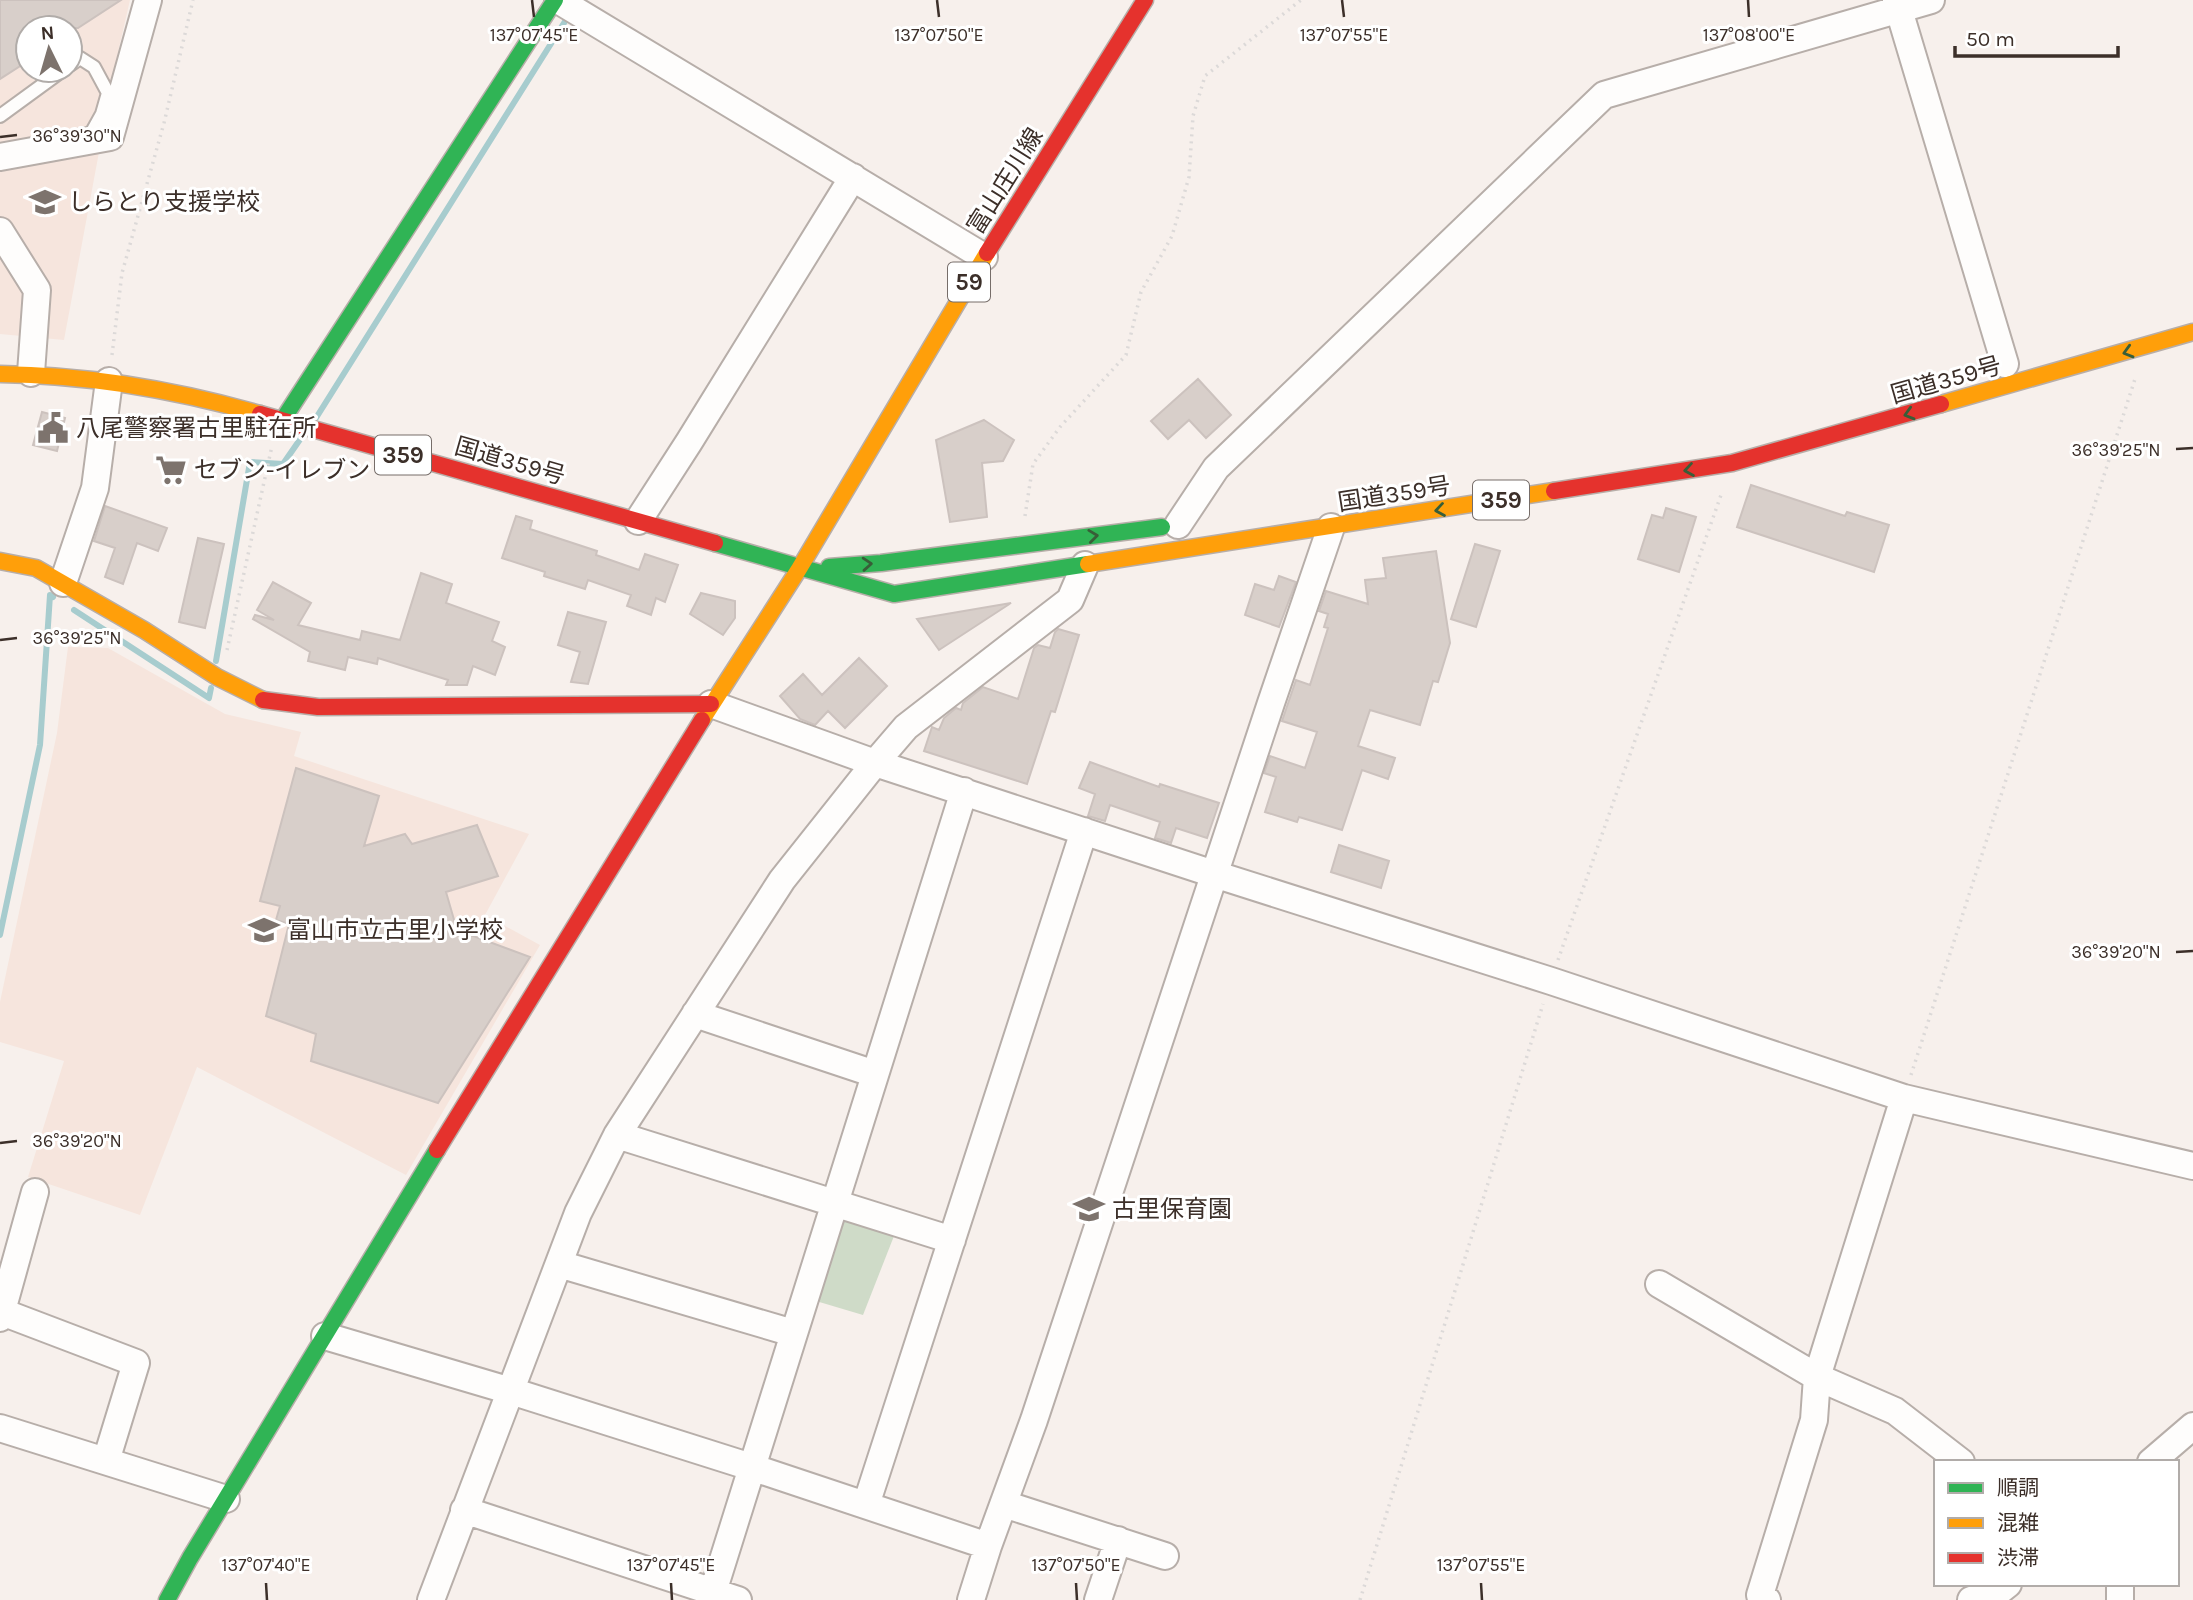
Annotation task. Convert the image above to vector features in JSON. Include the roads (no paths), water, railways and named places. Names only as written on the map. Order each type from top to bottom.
[{"type":"main road","points":[[282,421],[556,0]]},
{"type":"main road","name":"富山庄川線","points":[[167,1600],[426,1167],[711,705],[799,569],[984,257],[1145,0]]},
{"type":"main road","name":"国道359号","points":[[0,374],[31,373],[108,381],[208,399],[894,594],[1732,463],[2193,332]]},
{"type":"main road","name":"国道359号","points":[[799,569],[881,563],[1205,521]]},
{"type":"main road","points":[[0,561],[36,568],[144,629],[223,680],[259,699],[318,707],[711,705]]},
{"type":"street","points":[[0,157],[110,136],[148,0]]},
{"type":"street","points":[[556,0],[984,257]]},
{"type":"street","points":[[1178,525],[1216,468],[1604,94],[1898,5],[1931,0]]},
{"type":"street","points":[[1898,5],[2004,364]]},
{"type":"street","points":[[638,521],[690,442],[853,177]]},
{"type":"street","points":[[0,231],[37,290],[31,373]]},
{"type":"street","points":[[63,583],[95,488],[108,381]]},
{"type":"street","points":[[971,1600],[1034,1420],[1331,527]]},
{"type":"street","points":[[431,1600],[578,1213],[617,1136],[782,880],[875,763],[906,726],[1070,600],[1085,565]]},
{"type":"street","points":[[711,705],[875,763],[1904,1098],[2193,1166]]},
{"type":"street","points":[[464,1510],[726,1596],[751,1467],[964,791]]},
{"type":"street","points":[[866,1506],[1084,831]]},
{"type":"street","points":[[695,1014],[874,1074]]},
{"type":"street","points":[[1767,1600],[1760,1595],[1814,1420],[1817,1377],[1904,1098]]},
{"type":"street","points":[[617,1136],[952,1240]]},
{"type":"street","points":[[35,1192],[1,1315],[136,1363],[106,1461]]},
{"type":"street","points":[[559,1264],[793,1333]]},
{"type":"street","points":[[1659,1284],[1817,1377],[1895,1411],[1958,1460]]},
{"type":"street","points":[[325,1336],[511,1391],[751,1467],[988,1546]]},
{"type":"street","points":[[2153,1460],[2193,1426]]},
{"type":"street","points":[[0,1427],[226,1499]]},
{"type":"street","points":[[1004,1504],[1165,1556]]},
{"type":"street","points":[[1098,1600],[1118,1539]]},
{"type":"street","points":[[1971,1600],[1998,1592],[2006,1586]]},
{"type":"lane","points":[[84,60],[94,66],[108,93],[102,114],[87,141]]},
{"type":"lane","points":[[0,116],[44,84]]},
{"type":"waterway","points":[[316,418],[569,15]]},
{"type":"waterway","points":[[216,661],[250,462],[283,464],[301,438]]},
{"type":"waterway","points":[[0,935],[40,745],[50,595],[53,597]]},
{"type":"waterway","points":[[74,610],[209,698],[211,688]]},
{"type":"place","name":"しらとり支援学校","points":[[45,202]]},
{"type":"place","name":"八尾警察署古里駐在所","points":[[53,428]]},
{"type":"place","name":"セブン-イレブン","points":[[171,470]]},
{"type":"place","name":"富山市立古里小学校","points":[[264,930]]},
{"type":"place","name":"古里保育園","points":[[1089,1209]]}]
